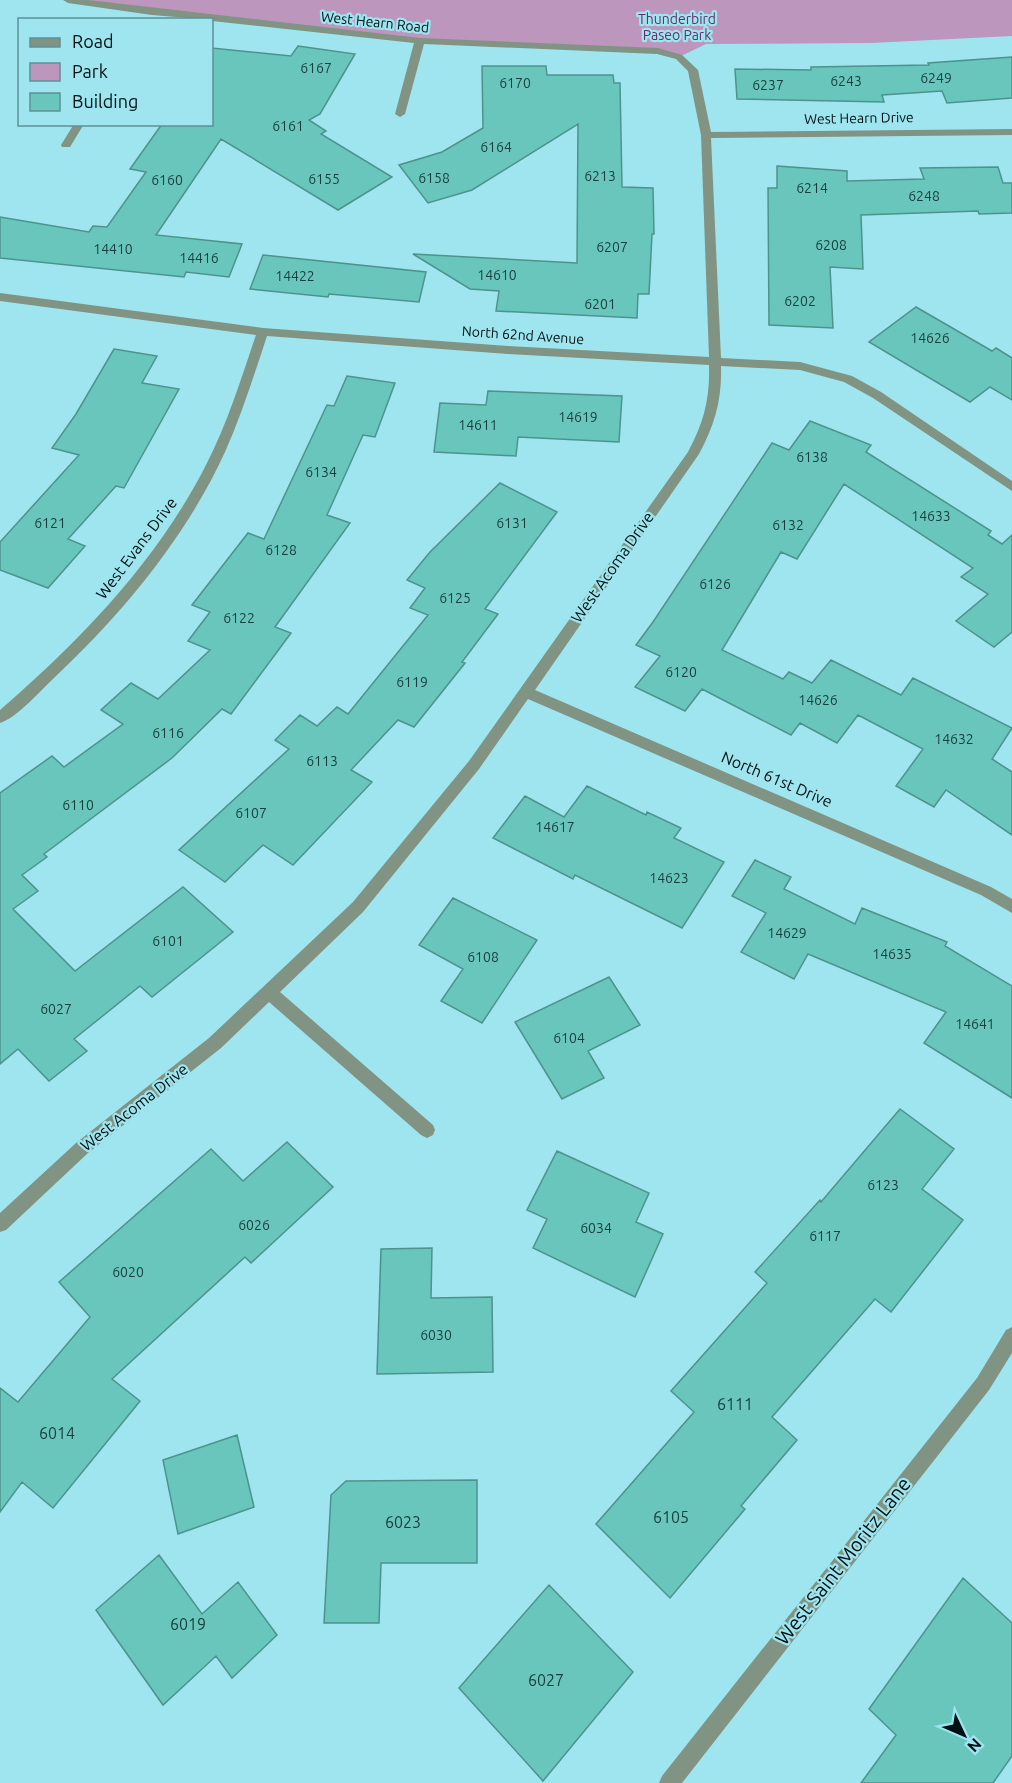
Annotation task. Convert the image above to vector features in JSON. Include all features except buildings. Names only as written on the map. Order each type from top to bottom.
[{"type":"street","name":"West Hearn Road","points":[[68,0],[172,18]]},
{"type":"street","name":"West Hearn Road","points":[[213,22],[420,41],[658,51],[680,57]]},
{"type":"street","points":[[400,114],[420,41]]},
{"type":"street","name":"West Acoma Drive","points":[[0,1224],[82,1148],[215,1043],[358,907],[474,765],[693,454],[708,426],[716,388],[706,135],[693,70],[680,57]]},
{"type":"street","points":[[66,145],[78,126]]},
{"type":"street","name":"West Hearn Drive","points":[[706,135],[1012,132]]},
{"type":"street","name":"North 62nd Avenue","points":[[0,297],[263,332],[508,350],[800,366],[848,379],[877,395],[1012,487]]},
{"type":"street","name":"West Evans Drive","points":[[0,718],[69,656],[154,557],[185,514],[211,467],[230,425],[263,332]]},
{"type":"street","name":"North 61st Drive","points":[[524,691],[986,891],[1012,908]]},
{"type":"street","points":[[269,992],[427,1130]]},
{"type":"street","name":"West Saint Moritz Lane","points":[[669,1783],[983,1384],[1012,1336]]},
{"type":"green space","name":"Thunderbird Paseo Park","points":[[68,0],[1012,0],[1012,36],[871,43],[706,44],[679,57],[658,51],[420,41]]}]
